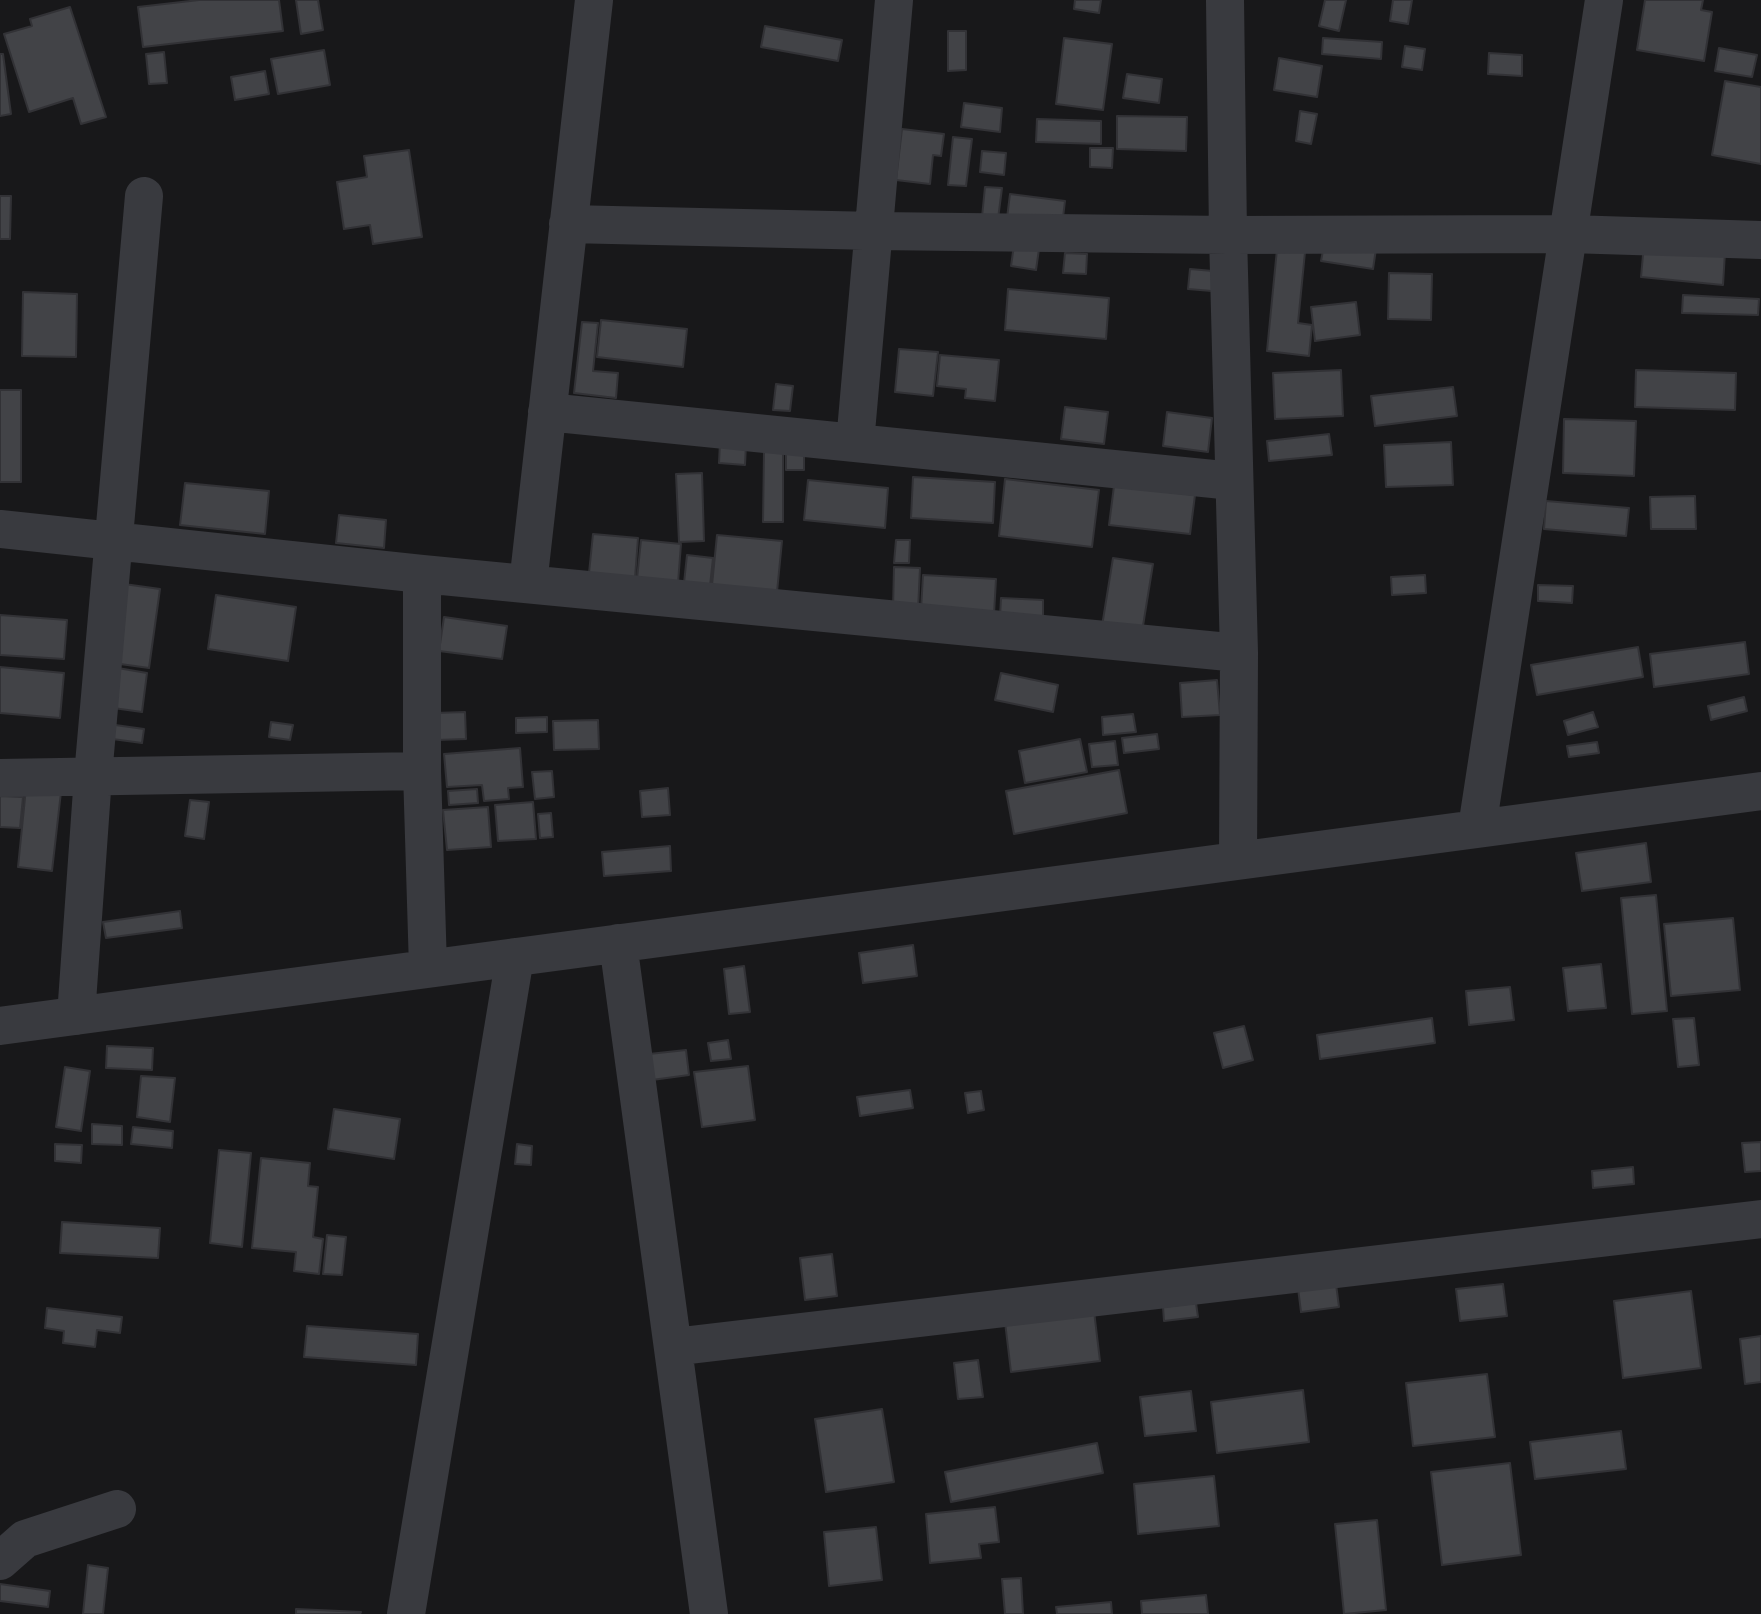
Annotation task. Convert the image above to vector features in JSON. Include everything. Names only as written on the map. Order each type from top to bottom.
[{"type":"street","points":[[528,584],[594,0]]},
{"type":"street","points":[[855,443],[894,0]]},
{"type":"street","points":[[1225,0],[1233,481],[1239,653],[1238,860]]},
{"type":"street","points":[[1477,828],[1604,0]]},
{"type":"street","points":[[76,1016],[93,776],[144,196]]},
{"type":"street","points":[[568,224],[875,231],[1569,234],[1761,240]]},
{"type":"street","points":[[547,412],[1233,481]]},
{"type":"street","points":[[0,529],[422,574],[1239,653]]},
{"type":"street","points":[[422,574],[422,771],[428,968]]},
{"type":"street","points":[[0,778],[422,771]]},
{"type":"street","points":[[0,1026],[1761,792]]},
{"type":"street","points":[[618,943],[709,1614]]},
{"type":"street","points":[[406,1614],[515,957]]},
{"type":"street","points":[[673,1347],[1761,1219]]},
{"type":"street","points":[[0,1561],[25,1539],[117,1509]]},
{"type":"building","points":[[199,0],[279,0],[283,31],[143,47],[138,7]]},
{"type":"building","points":[[296,0],[318,0],[323,30],[301,34]]},
{"type":"building","points":[[1075,0],[1101,0],[1099,13],[1074,9]]},
{"type":"building","points":[[1325,0],[1346,0],[1339,31],[1319,26]]},
{"type":"building","points":[[1393,0],[1412,0],[1408,24],[1390,21]]},
{"type":"building","points":[[1645,0],[1703,0],[1701,10],[1712,12],[1704,61],[1637,50]]},
{"type":"building","points":[[70,7],[106,117],[81,124],[73,98],[29,112],[4,34],[32,26],[30,19]]},
{"type":"building","points":[[765,26],[842,40],[838,61],[761,47]]},
{"type":"building","points":[[948,31],[966,31],[966,70],[948,71]]},
{"type":"building","points":[[1064,38],[1112,44],[1103,110],[1056,104]]},
{"type":"building","points":[[1323,38],[1382,42],[1381,59],[1322,54]]},
{"type":"building","points":[[1405,46],[1425,49],[1422,70],[1402,67]]},
{"type":"building","points":[[1719,48],[1757,55],[1752,77],[1715,71]]},
{"type":"building","points":[[324,50],[330,85],[278,94],[271,59]]},
{"type":"building","points":[[164,52],[167,83],[149,84],[146,54]]},
{"type":"building","points":[[1489,53],[1522,55],[1522,76],[1488,74]]},
{"type":"building","points":[[0,54],[3,54],[11,114],[0,116]]},
{"type":"building","points":[[1279,58],[1322,66],[1317,97],[1274,90]]},
{"type":"building","points":[[265,71],[269,94],[235,100],[231,77]]},
{"type":"building","points":[[1127,74],[1162,79],[1159,103],[1123,98]]},
{"type":"building","points":[[1725,81],[1761,87],[1761,164],[1712,155]]},
{"type":"building","points":[[964,103],[1002,108],[1000,132],[961,127]]},
{"type":"building","points":[[1300,111],[1317,114],[1311,144],[1296,141]]},
{"type":"building","points":[[1117,116],[1187,117],[1186,151],[1117,149]]},
{"type":"building","points":[[1037,119],[1101,121],[1101,144],[1036,142]]},
{"type":"building","points":[[902,129],[944,134],[941,156],[933,155],[930,184],[896,180]]},
{"type":"building","points":[[953,137],[972,139],[966,186],[948,185]]},
{"type":"building","points":[[1090,148],[1113,148],[1112,168],[1090,167]]},
{"type":"building","points":[[409,150],[422,237],[373,244],[370,225],[344,229],[337,182],[367,177],[364,156]]},
{"type":"building","points":[[982,151],[1006,153],[1004,175],[980,172]]},
{"type":"building","points":[[985,187],[1002,188],[998,219],[982,217]]},
{"type":"building","points":[[1010,194],[1065,201],[1062,226],[1007,218]]},
{"type":"building","points":[[0,196],[11,196],[10,239],[0,239]]},
{"type":"building","points":[[1325,240],[1376,249],[1373,269],[1321,261]]},
{"type":"building","points":[[1644,244],[1725,252],[1723,285],[1641,277]]},
{"type":"building","points":[[1014,245],[1039,249],[1036,270],[1011,266]]},
{"type":"building","points":[[1277,249],[1305,252],[1298,323],[1312,325],[1309,356],[1267,351]]},
{"type":"building","points":[[1065,253],[1087,254],[1086,274],[1063,273]]},
{"type":"building","points":[[1190,269],[1213,271],[1212,291],[1188,289]]},
{"type":"building","points":[[1389,273],[1432,274],[1431,320],[1388,319]]},
{"type":"building","points":[[1008,289],[1109,298],[1106,339],[1005,330]]},
{"type":"building","points":[[23,292],[77,294],[76,357],[22,356]]},
{"type":"building","points":[[1683,295],[1759,299],[1758,315],[1682,313]]},
{"type":"building","points":[[1356,302],[1360,335],[1315,341],[1311,307]]},
{"type":"building","points":[[601,320],[687,329],[683,367],[597,357]]},
{"type":"building","points":[[582,322],[598,323],[593,371],[618,373],[616,398],[574,393]]},
{"type":"building","points":[[899,349],[938,352],[933,396],[895,392]]},
{"type":"building","points":[[940,355],[999,360],[995,401],[965,398],[966,389],[937,386]]},
{"type":"building","points":[[1341,370],[1343,416],[1275,419],[1273,373]]},
{"type":"building","points":[[1636,370],[1736,373],[1735,410],[1635,407]]},
{"type":"building","points":[[776,384],[793,386],[790,411],[773,410]]},
{"type":"building","points":[[1453,387],[1457,416],[1375,426],[1371,396]]},
{"type":"building","points":[[0,390],[21,390],[21,482],[0,482]]},
{"type":"building","points":[[1065,407],[1108,412],[1104,444],[1061,439]]},
{"type":"building","points":[[1167,412],[1212,418],[1208,452],[1163,446]]},
{"type":"building","points":[[1564,419],[1636,421],[1634,476],[1563,473]]},
{"type":"building","points":[[1329,434],[1332,455],[1269,461],[1267,441]]},
{"type":"building","points":[[720,442],[746,444],[745,465],[719,463]]},
{"type":"building","points":[[1451,442],[1453,485],[1386,487],[1384,445]]},
{"type":"building","points":[[804,449],[804,470],[786,470],[786,450]]},
{"type":"building","points":[[764,452],[783,452],[783,522],[763,522]]},
{"type":"building","points":[[702,473],[704,541],[679,542],[676,474]]},
{"type":"building","points":[[913,477],[995,482],[993,523],[911,518]]},
{"type":"building","points":[[1005,479],[1099,490],[1092,547],[999,536]]},
{"type":"building","points":[[808,480],[888,488],[885,528],[804,520]]},
{"type":"building","points":[[185,483],[269,491],[265,534],[180,525]]},
{"type":"building","points":[[1114,486],[1195,495],[1190,534],[1109,525]]},
{"type":"building","points":[[1695,496],[1696,529],[1651,529],[1650,497]]},
{"type":"building","points":[[1546,501],[1629,508],[1626,536],[1544,529]]},
{"type":"building","points":[[339,515],[386,520],[384,548],[336,543]]},
{"type":"building","points":[[593,534],[638,538],[635,578],[589,573]]},
{"type":"building","points":[[717,535],[782,541],[777,592],[712,585]]},
{"type":"building","points":[[641,540],[681,544],[678,583],[637,579]]},
{"type":"building","points":[[896,540],[910,540],[909,563],[894,563]]},
{"type":"building","points":[[687,555],[713,558],[710,586],[684,583]]},
{"type":"building","points":[[1113,558],[1153,564],[1142,632],[1102,626]]},
{"type":"building","points":[[894,567],[920,568],[918,610],[893,609]]},
{"type":"building","points":[[923,575],[996,579],[994,614],[921,610]]},
{"type":"building","points":[[1425,575],[1426,593],[1392,595],[1391,577]]},
{"type":"building","points":[[124,584],[160,589],[149,668],[113,663]]},
{"type":"building","points":[[1538,585],[1573,586],[1572,603],[1538,601]]},
{"type":"building","points":[[216,595],[296,607],[288,661],[208,649]]},
{"type":"building","points":[[1001,598],[1043,600],[1043,619],[1000,617]]},
{"type":"building","points":[[0,615],[67,620],[64,659],[0,655]]},
{"type":"building","points":[[444,617],[507,626],[502,659],[439,651]]},
{"type":"building","points":[[1745,642],[1749,674],[1654,687],[1650,654]]},
{"type":"building","points":[[1638,647],[1643,677],[1537,695],[1531,665]]},
{"type":"building","points":[[0,667],[64,673],[60,718],[0,713]]},
{"type":"building","points":[[112,667],[147,673],[142,712],[106,707]]},
{"type":"building","points":[[1001,673],[1058,685],[1053,712],[995,700]]},
{"type":"building","points":[[1217,680],[1220,715],[1182,717],[1180,683]]},
{"type":"building","points":[[1744,697],[1747,711],[1711,720],[1708,706]]},
{"type":"building","points":[[465,712],[466,739],[436,740],[435,713]]},
{"type":"building","points":[[1593,712],[1598,727],[1568,735],[1564,721]]},
{"type":"building","points":[[1133,714],[1136,732],[1103,735],[1102,717]]},
{"type":"building","points":[[547,717],[547,732],[516,733],[516,718]]},
{"type":"building","points":[[598,720],[599,749],[554,750],[553,721]]},
{"type":"building","points":[[271,722],[293,725],[290,740],[269,737]]},
{"type":"building","points":[[108,724],[144,729],[142,743],[105,738]]},
{"type":"building","points":[[1157,734],[1159,749],[1124,753],[1122,738]]},
{"type":"building","points":[[1080,739],[1087,772],[1025,783],[1019,751]]},
{"type":"building","points":[[1115,741],[1118,765],[1092,767],[1089,744]]},
{"type":"building","points":[[1597,742],[1599,753],[1569,757],[1567,746]]},
{"type":"building","points":[[520,748],[523,787],[508,788],[509,799],[484,801],[482,785],[447,787],[444,754]]},
{"type":"building","points":[[1119,770],[1127,813],[1014,834],[1006,791]]},
{"type":"building","points":[[552,771],[554,797],[535,799],[532,772]]},
{"type":"building","points":[[26,788],[61,792],[52,871],[18,867]]},
{"type":"building","points":[[668,788],[670,815],[642,817],[640,791]]},
{"type":"building","points":[[477,789],[478,803],[449,805],[448,791]]},
{"type":"building","points":[[0,796],[23,797],[20,828],[0,827]]},
{"type":"building","points":[[190,800],[209,802],[204,839],[185,836]]},
{"type":"building","points":[[533,802],[536,839],[498,841],[495,805]]},
{"type":"building","points":[[488,807],[491,847],[447,850],[443,810]]},
{"type":"building","points":[[551,813],[553,837],[540,838],[538,814]]},
{"type":"building","points":[[1646,843],[1651,882],[1582,891],[1576,853]]},
{"type":"building","points":[[670,846],[671,871],[604,876],[602,852]]},
{"type":"building","points":[[1656,895],[1667,1011],[1632,1014],[1621,898]]},
{"type":"building","points":[[180,911],[182,928],[106,938],[103,922]]},
{"type":"building","points":[[1733,918],[1740,990],[1671,996],[1664,924]]},
{"type":"building","points":[[913,945],[917,976],[863,983],[859,953]]},
{"type":"building","points":[[1601,964],[1606,1008],[1568,1011],[1563,968]]},
{"type":"building","points":[[744,966],[750,1012],[729,1014],[724,969]]},
{"type":"building","points":[[1510,987],[1514,1020],[1469,1025],[1466,991]]},
{"type":"building","points":[[1432,1018],[1435,1043],[1320,1059],[1317,1035]]},
{"type":"building","points":[[1694,1018],[1699,1065],[1678,1067],[1673,1019]]},
{"type":"building","points":[[1244,1026],[1253,1060],[1223,1068],[1214,1033]]},
{"type":"building","points":[[728,1040],[731,1059],[711,1061],[708,1043]]},
{"type":"building","points":[[107,1046],[153,1048],[152,1070],[106,1068]]},
{"type":"building","points":[[686,1050],[689,1075],[652,1080],[649,1054]]},
{"type":"building","points":[[748,1066],[755,1120],[702,1127],[694,1072]]},
{"type":"building","points":[[65,1067],[90,1071],[81,1131],[56,1127]]},
{"type":"building","points":[[141,1076],[175,1078],[170,1122],[137,1117]]},
{"type":"building","points":[[910,1090],[913,1108],[860,1116],[857,1097]]},
{"type":"building","points":[[981,1091],[984,1110],[968,1113],[965,1093]]},
{"type":"building","points":[[334,1109],[400,1119],[394,1159],[328,1149]]},
{"type":"building","points":[[92,1124],[122,1126],[122,1145],[92,1144]]},
{"type":"building","points":[[133,1127],[173,1131],[172,1148],[131,1144]]},
{"type":"building","points":[[1761,1142],[1761,1171],[1745,1172],[1742,1143]]},
{"type":"building","points":[[55,1144],[82,1145],[81,1163],[55,1161]]},
{"type":"building","points":[[517,1144],[532,1146],[531,1165],[515,1164]]},
{"type":"building","points":[[219,1150],[251,1153],[242,1247],[210,1243]]},
{"type":"building","points":[[261,1158],[310,1163],[308,1186],[318,1187],[313,1237],[323,1239],[319,1274],[294,1271],[296,1252],[252,1248]]},
{"type":"building","points":[[1633,1167],[1634,1184],[1593,1188],[1592,1171]]},
{"type":"building","points":[[62,1222],[160,1228],[158,1258],[60,1253]]},
{"type":"building","points":[[327,1235],[346,1237],[342,1275],[323,1274]]},
{"type":"building","points":[[832,1254],[837,1296],[805,1300],[800,1258]]},
{"type":"building","points":[[1336,1284],[1339,1307],[1301,1312],[1298,1288]]},
{"type":"building","points":[[1503,1284],[1507,1316],[1460,1321],[1456,1289]]},
{"type":"building","points":[[1691,1291],[1701,1368],[1623,1378],[1614,1301]]},
{"type":"building","points":[[1196,1303],[1198,1317],[1164,1321],[1163,1307]]},
{"type":"building","points":[[47,1308],[122,1317],[120,1333],[97,1330],[95,1347],[63,1343],[64,1331],[45,1328]]},
{"type":"building","points":[[1094,1311],[1100,1361],[1011,1372],[1005,1322]]},
{"type":"building","points":[[307,1326],[418,1334],[416,1365],[304,1357]]},
{"type":"building","points":[[1761,1336],[1761,1382],[1745,1384],[1740,1339]]},
{"type":"building","points":[[978,1360],[983,1397],[958,1399],[954,1363]]},
{"type":"building","points":[[1487,1374],[1495,1437],[1413,1446],[1406,1383]]},
{"type":"building","points":[[1303,1390],[1309,1442],[1217,1453],[1211,1402]]},
{"type":"building","points":[[1191,1391],[1196,1431],[1145,1436],[1140,1397]]},
{"type":"building","points":[[882,1409],[894,1482],[826,1492],[815,1419]]},
{"type":"building","points":[[1621,1431],[1626,1469],[1535,1479],[1530,1442]]},
{"type":"building","points":[[1097,1443],[1103,1473],[951,1502],[945,1472]]},
{"type":"building","points":[[1510,1463],[1521,1555],[1442,1565],[1431,1472]]},
{"type":"building","points":[[1214,1476],[1219,1526],[1138,1534],[1134,1484]]},
{"type":"building","points":[[995,1507],[999,1542],[979,1544],[981,1558],[930,1563],[926,1514]]},
{"type":"building","points":[[1377,1520],[1386,1610],[1344,1614],[1335,1524]]},
{"type":"building","points":[[876,1527],[882,1580],[829,1586],[824,1532]]},
{"type":"building","points":[[88,1565],[108,1568],[103,1614],[83,1614]]},
{"type":"building","points":[[1021,1578],[1023,1614],[1005,1614],[1002,1579]]},
{"type":"building","points":[[0,1584],[50,1591],[48,1607],[0,1601]]},
{"type":"building","points":[[1206,1595],[1208,1614],[1142,1614],[1141,1601]]},
{"type":"building","points":[[1111,1602],[1112,1614],[1057,1614],[1056,1607]]},
{"type":"building","points":[[296,1609],[361,1612],[296,1614]]}]
